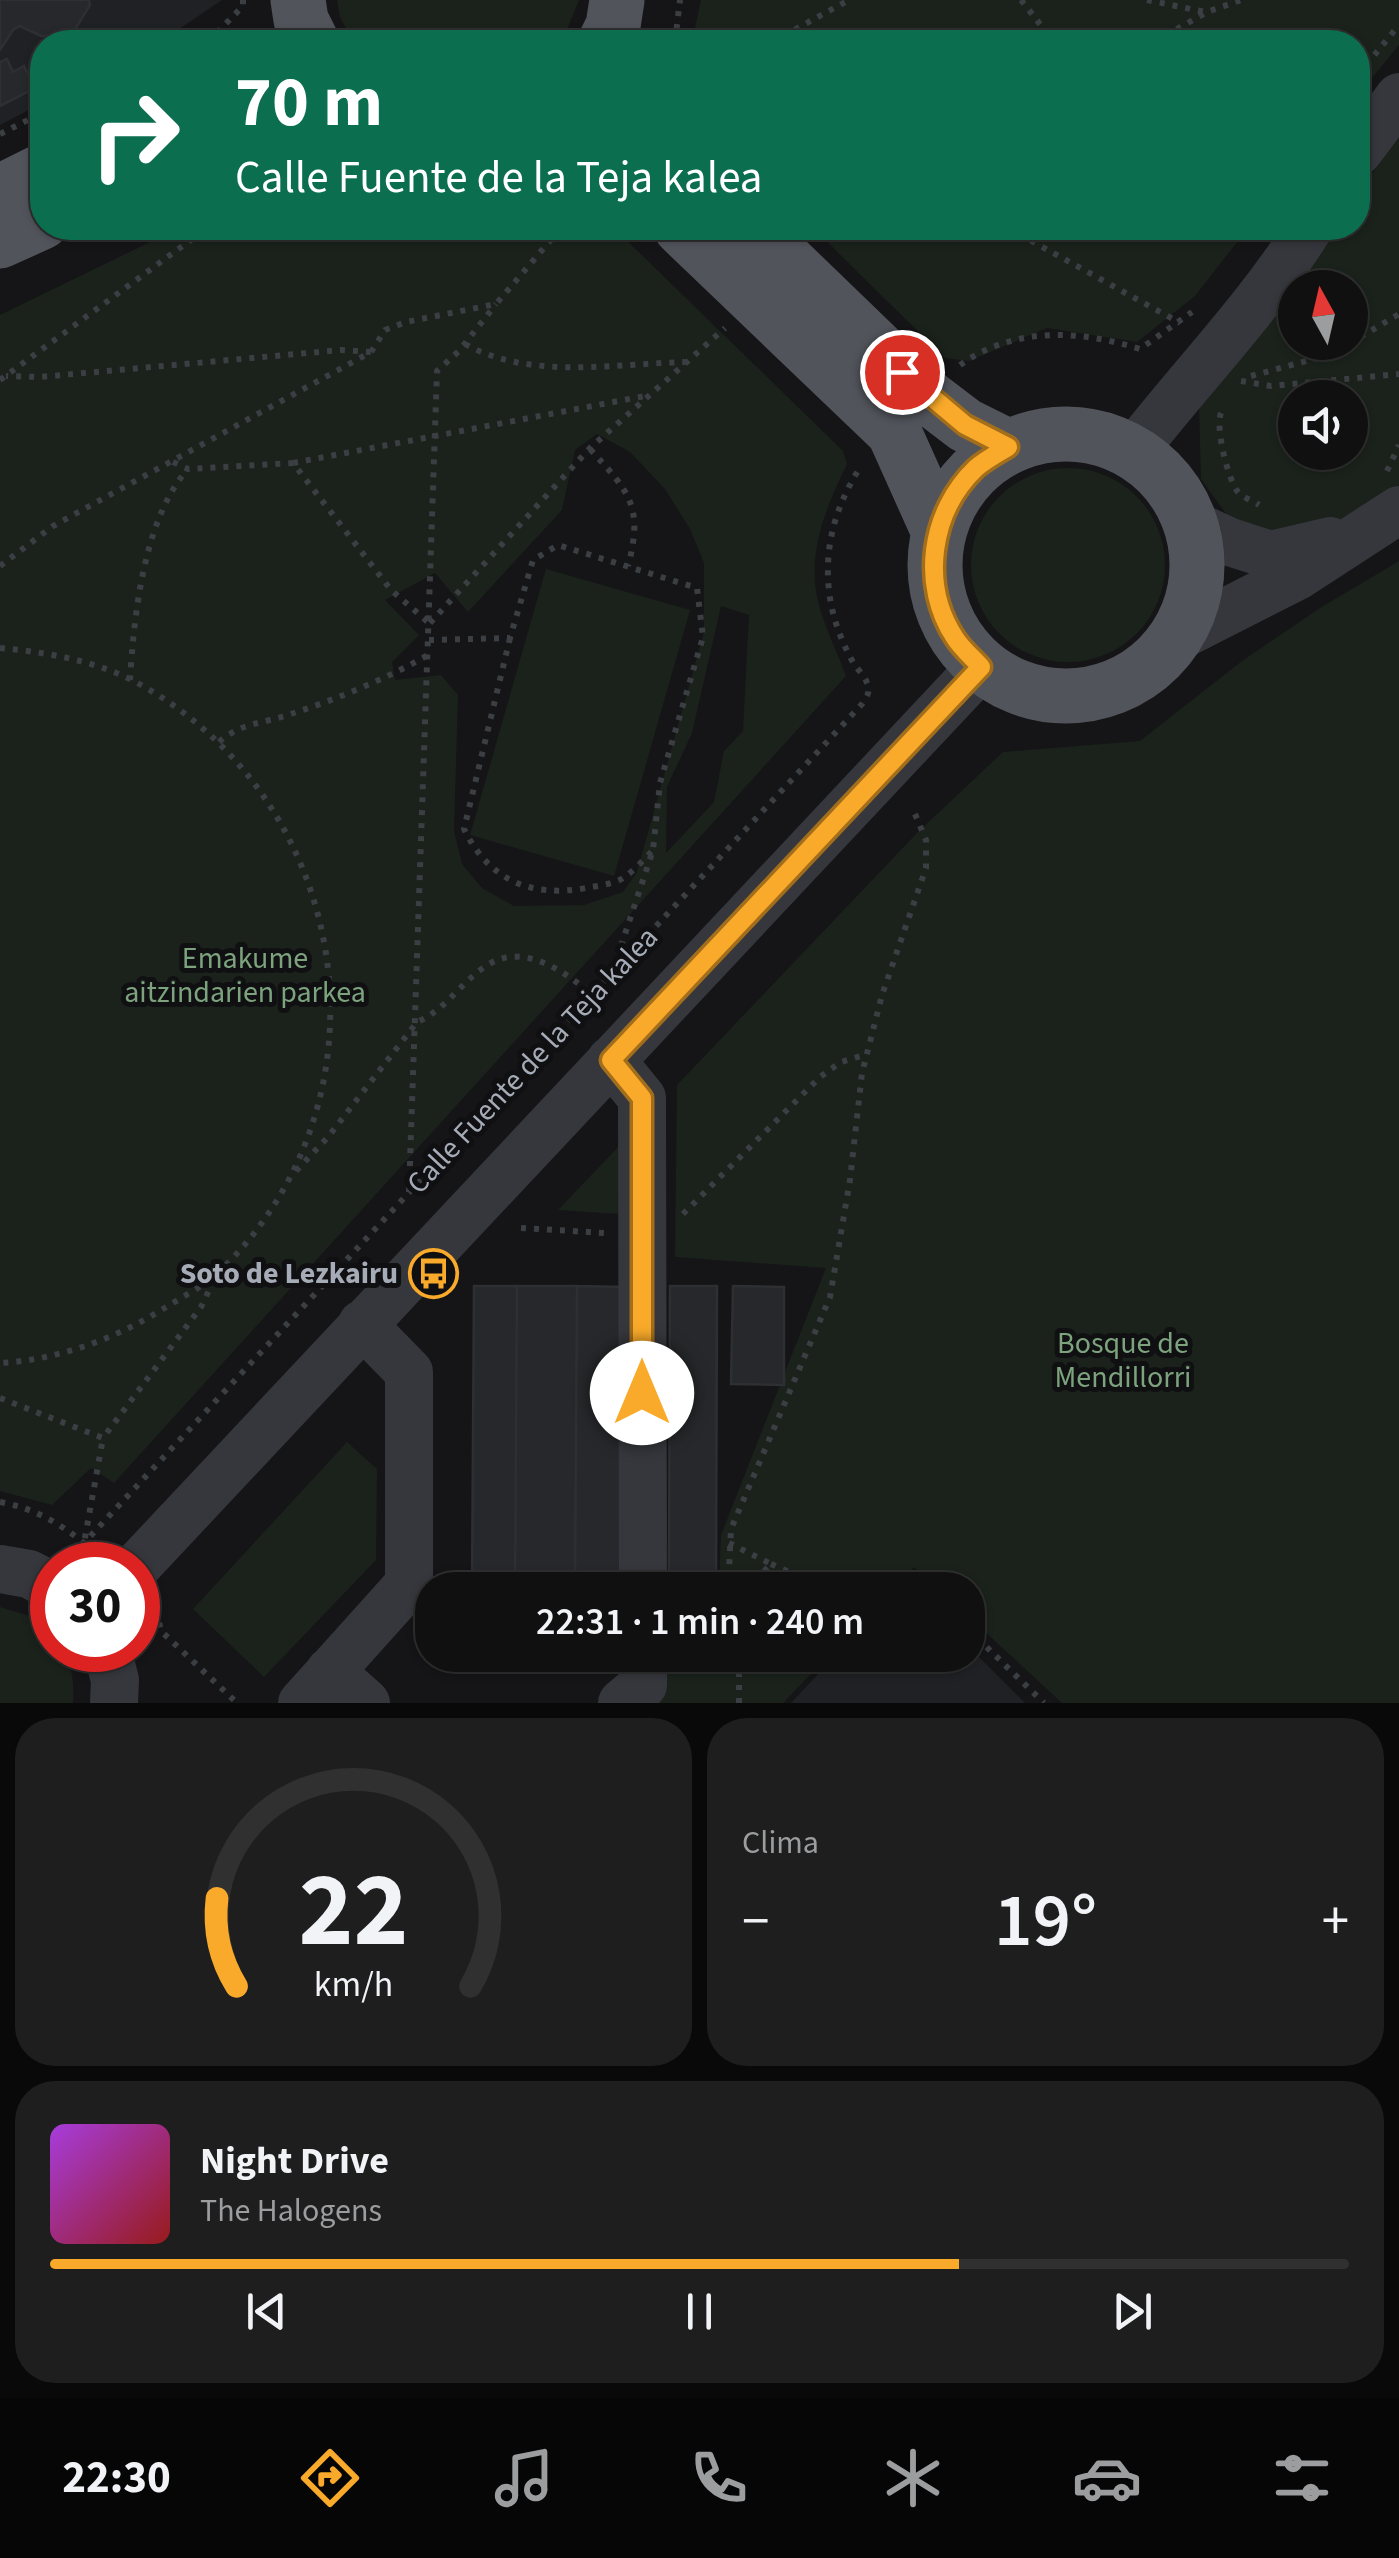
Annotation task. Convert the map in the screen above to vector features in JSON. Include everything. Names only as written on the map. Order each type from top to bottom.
[{"type":"main road","points":[[0,192],[30,177]]},
{"type":"main road","points":[[0,242],[30,228]]},
{"type":"main road","points":[[696,240],[909,414],[965,425],[1008,447]]},
{"type":"main road","points":[[763,240],[909,414],[938,530]]},
{"type":"main road","points":[[1050,434],[1093,436],[1133,452],[1158,470],[1177,495],[1191,524],[1198,562],[1193,601],[1177,637],[1147,670],[1108,690],[1063,697],[1020,689],[981,667],[956,639],[939,605],[933,568],[938,530],[954,496],[977,467],[1008,447],[1050,434]]},
{"type":"street","points":[[1370,136],[1399,97]]},
{"type":"street","points":[[1133,452],[1189,379],[1206,366],[1279,275],[1302,240]]},
{"type":"street","points":[[1191,524],[1271,555],[1333,540],[1392,499]]},
{"type":"street","points":[[1177,637],[1299,576],[1392,499]]},
{"type":"street","name":"Calle Fuente de la Teja kalea","points":[[159,1542],[981,667]]},
{"type":"street","name":"Calle Fuente de la Teja kalea","points":[[611,1060],[642,1098],[643,1572]]},
{"type":"street","points":[[362,1324],[409,1372],[409,1584],[316,1687],[366,1703]]},
{"type":"street","points":[[0,1570],[30,1575]]},
{"type":"street","points":[[113,1672],[114,1703]]},
{"type":"street","points":[[622,1703],[643,1685],[643,1672]]},
{"type":"path","points":[[220,30],[243,6],[243,0]]},
{"type":"path","points":[[676,30],[680,0]]},
{"type":"path","points":[[794,30],[849,0]]},
{"type":"path","points":[[1020,0],[1044,30]]},
{"type":"path","points":[[1147,0],[1208,12]]},
{"type":"path","points":[[1176,30],[1241,0]]},
{"type":"path","points":[[1370,60],[1399,25]]},
{"type":"path","points":[[0,134],[30,119]]},
{"type":"path","points":[[3,378],[191,240]]},
{"type":"path","points":[[409,1194],[436,371],[465,344],[551,240]]},
{"type":"path","points":[[810,252],[824,240]]},
{"type":"path","points":[[1030,240],[1180,323]]},
{"type":"path","points":[[0,566],[53,526],[371,352],[385,330],[496,304]]},
{"type":"path","points":[[909,414],[970,358],[1016,339],[1074,334],[1102,337],[1140,350],[1193,311]]},
{"type":"path","points":[[1235,380],[1332,354],[1399,314]]},
{"type":"path","points":[[430,624],[589,449],[728,325]]},
{"type":"path","points":[[465,344],[488,357],[553,367],[686,362]]},
{"type":"path","points":[[3,378],[341,350],[371,352]]},
{"type":"path","points":[[1235,380],[1271,386],[1399,374]]},
{"type":"path","points":[[1231,390],[1235,380]]},
{"type":"path","points":[[172,462],[188,469],[293,463],[649,396]]},
{"type":"path","points":[[1227,400],[1218,421],[1236,491],[1266,510]]},
{"type":"path","name":"Calle Fuente de la Teja kalea","points":[[85,1542],[869,694],[868,684],[844,645],[834,618],[827,559],[844,492],[909,414]]},
{"type":"path","points":[[1392,499],[1399,445]]},
{"type":"path","points":[[589,449],[624,486],[634,511],[636,535],[628,566]]},
{"type":"path","points":[[293,463],[391,590],[430,624]]},
{"type":"path","points":[[1392,499],[1399,463]]},
{"type":"path","points":[[130,680],[148,552],[173,486],[188,469]]},
{"type":"path","points":[[619,952],[653,850],[660,783],[703,637],[702,612],[698,588],[558,545],[533,560],[464,829],[474,850],[491,869],[520,885],[559,892],[621,880],[653,850]]},
{"type":"path","points":[[429,640],[510,638]]},
{"type":"path","points":[[0,648],[82,661],[130,680],[178,710],[219,742],[284,828],[306,874],[324,930],[330,982],[331,1039],[295,1172]]},
{"type":"path","points":[[219,742],[235,728],[317,704],[429,654]]},
{"type":"path","points":[[729,1572],[731,1530],[830,1297],[867,1054],[882,995],[926,868],[926,840],[915,814]]},
{"type":"path","points":[[84,1542],[103,1438],[201,1308],[218,1273],[261,1224],[295,1172],[328,1137],[417,1022],[434,1015],[492,962],[515,958],[538,961],[563,971],[585,989]]},
{"type":"path","points":[[521,1228],[662,1236],[820,1078],[841,1062],[867,1054]]},
{"type":"path","points":[[0,1363],[30,1362],[140,1323],[218,1273]]},
{"type":"path","points":[[0,1398],[103,1438]]},
{"type":"path","points":[[0,1502],[25,1506],[58,1523],[83,1542]]},
{"type":"path","points":[[730,1542],[790,1572]]},
{"type":"path","points":[[764,1572],[772,1564]]},
{"type":"path","points":[[160,1627],[237,1703]]},
{"type":"path","points":[[985,1646],[1044,1703]]},
{"type":"path","points":[[739,1672],[739,1703]]},
{"type":"path","points":[[220,1703],[228,1694]]},
{"type":"shaded area","points":[[0,0],[222,0],[178,30],[30,30],[30,109],[0,125]]},
{"type":"shaded area","points":[[985,1663],[1025,1703],[791,1703],[820,1672],[985,1672]]},
{"type":"green space","points":[[337,0],[579,0],[567,30],[347,30]]},
{"type":"green space","points":[[701,0],[1399,0],[1399,45],[1370,80],[1370,30],[695,30]]},
{"type":"green space","points":[[1399,134],[1399,485],[1347,521],[1284,539],[1232,522],[1201,479],[1199,405],[1278,302],[1278,360],[1368,360],[1368,270],[1303,270],[1326,240],[1370,240],[1370,177]]},
{"type":"green space","name":"Emakume aitzindarien parkea","points":[[154,240],[626,240],[843,451],[847,464],[820,530],[815,583],[846,676],[114,1483],[91,1468],[52,1505],[0,1491],[0,315]],"holes":[[[597,434],[630,452],[665,489],[690,529],[704,563],[704,632],[637,872],[623,892],[584,905],[514,906],[482,888],[462,864],[454,831],[458,695],[441,675],[395,680],[392,662],[419,635],[385,600],[435,573],[468,612],[562,510],[575,450]],[[721,606],[749,615],[743,731],[724,751],[714,802],[666,853],[667,787],[692,733]]]},
{"type":"green space","points":[[825,240],[1239,240],[1195,296],[1137,342],[1047,328],[969,361],[945,358]]},
{"type":"green space","points":[[1068,468],[1105,475],[1137,496],[1158,528],[1165,565],[1158,602],[1137,634],[1105,655],[1068,662],[1031,655],[999,634],[978,602],[971,565],[978,528],[999,496],[1031,475]]},
{"type":"green space","name":"Bosque de Mendillorri","points":[[1399,561],[1399,1703],[1062,1703],[985,1632],[985,1572],[919,1572],[914,1567],[909,1572],[720,1572],[721,1535],[826,1268],[675,1257],[677,1085],[918,832],[1003,752],[1140,741],[1242,661]]},
{"type":"green space","points":[[546,569],[690,610],[614,876],[470,835]]},
{"type":"green space","points":[[621,1144],[620,1214],[558,1210]]},
{"type":"green space","points":[[347,1442],[377,1469],[376,1560],[264,1677],[193,1609]]},
{"type":"green space","points":[[0,1607],[30,1617],[30,1672],[71,1672],[73,1703],[0,1703]]},
{"type":"green space","points":[[656,1672],[813,1672],[783,1703],[656,1703]]},
{"type":"building","points":[[0,0],[89,0],[90,5],[75,30],[30,31],[20,26],[0,50]]},
{"type":"building","points":[[7,59],[13,72],[24,66],[30,91],[0,106],[0,62]]},
{"type":"building","points":[[474,1286],[517,1286],[515,1572],[472,1572]]},
{"type":"building","points":[[517,1286],[577,1286],[575,1572],[515,1572]]},
{"type":"building","points":[[577,1286],[624,1287],[622,1572],[575,1572]]},
{"type":"building","points":[[670,1286],[717,1286],[716,1572],[669,1572]]},
{"type":"building","points":[[733,1286],[784,1287],[784,1385],[731,1384]]},
{"type":"place","name":"Soto de Lezkairu","points":[[433,1273]]},
{"type":"route","points":[[642,1393],[642,1098],[611,1060],[981,667],[956,639],[939,605],[933,568],[938,530],[954,496],[977,467],[1008,447],[965,425],[902,372]]}]
